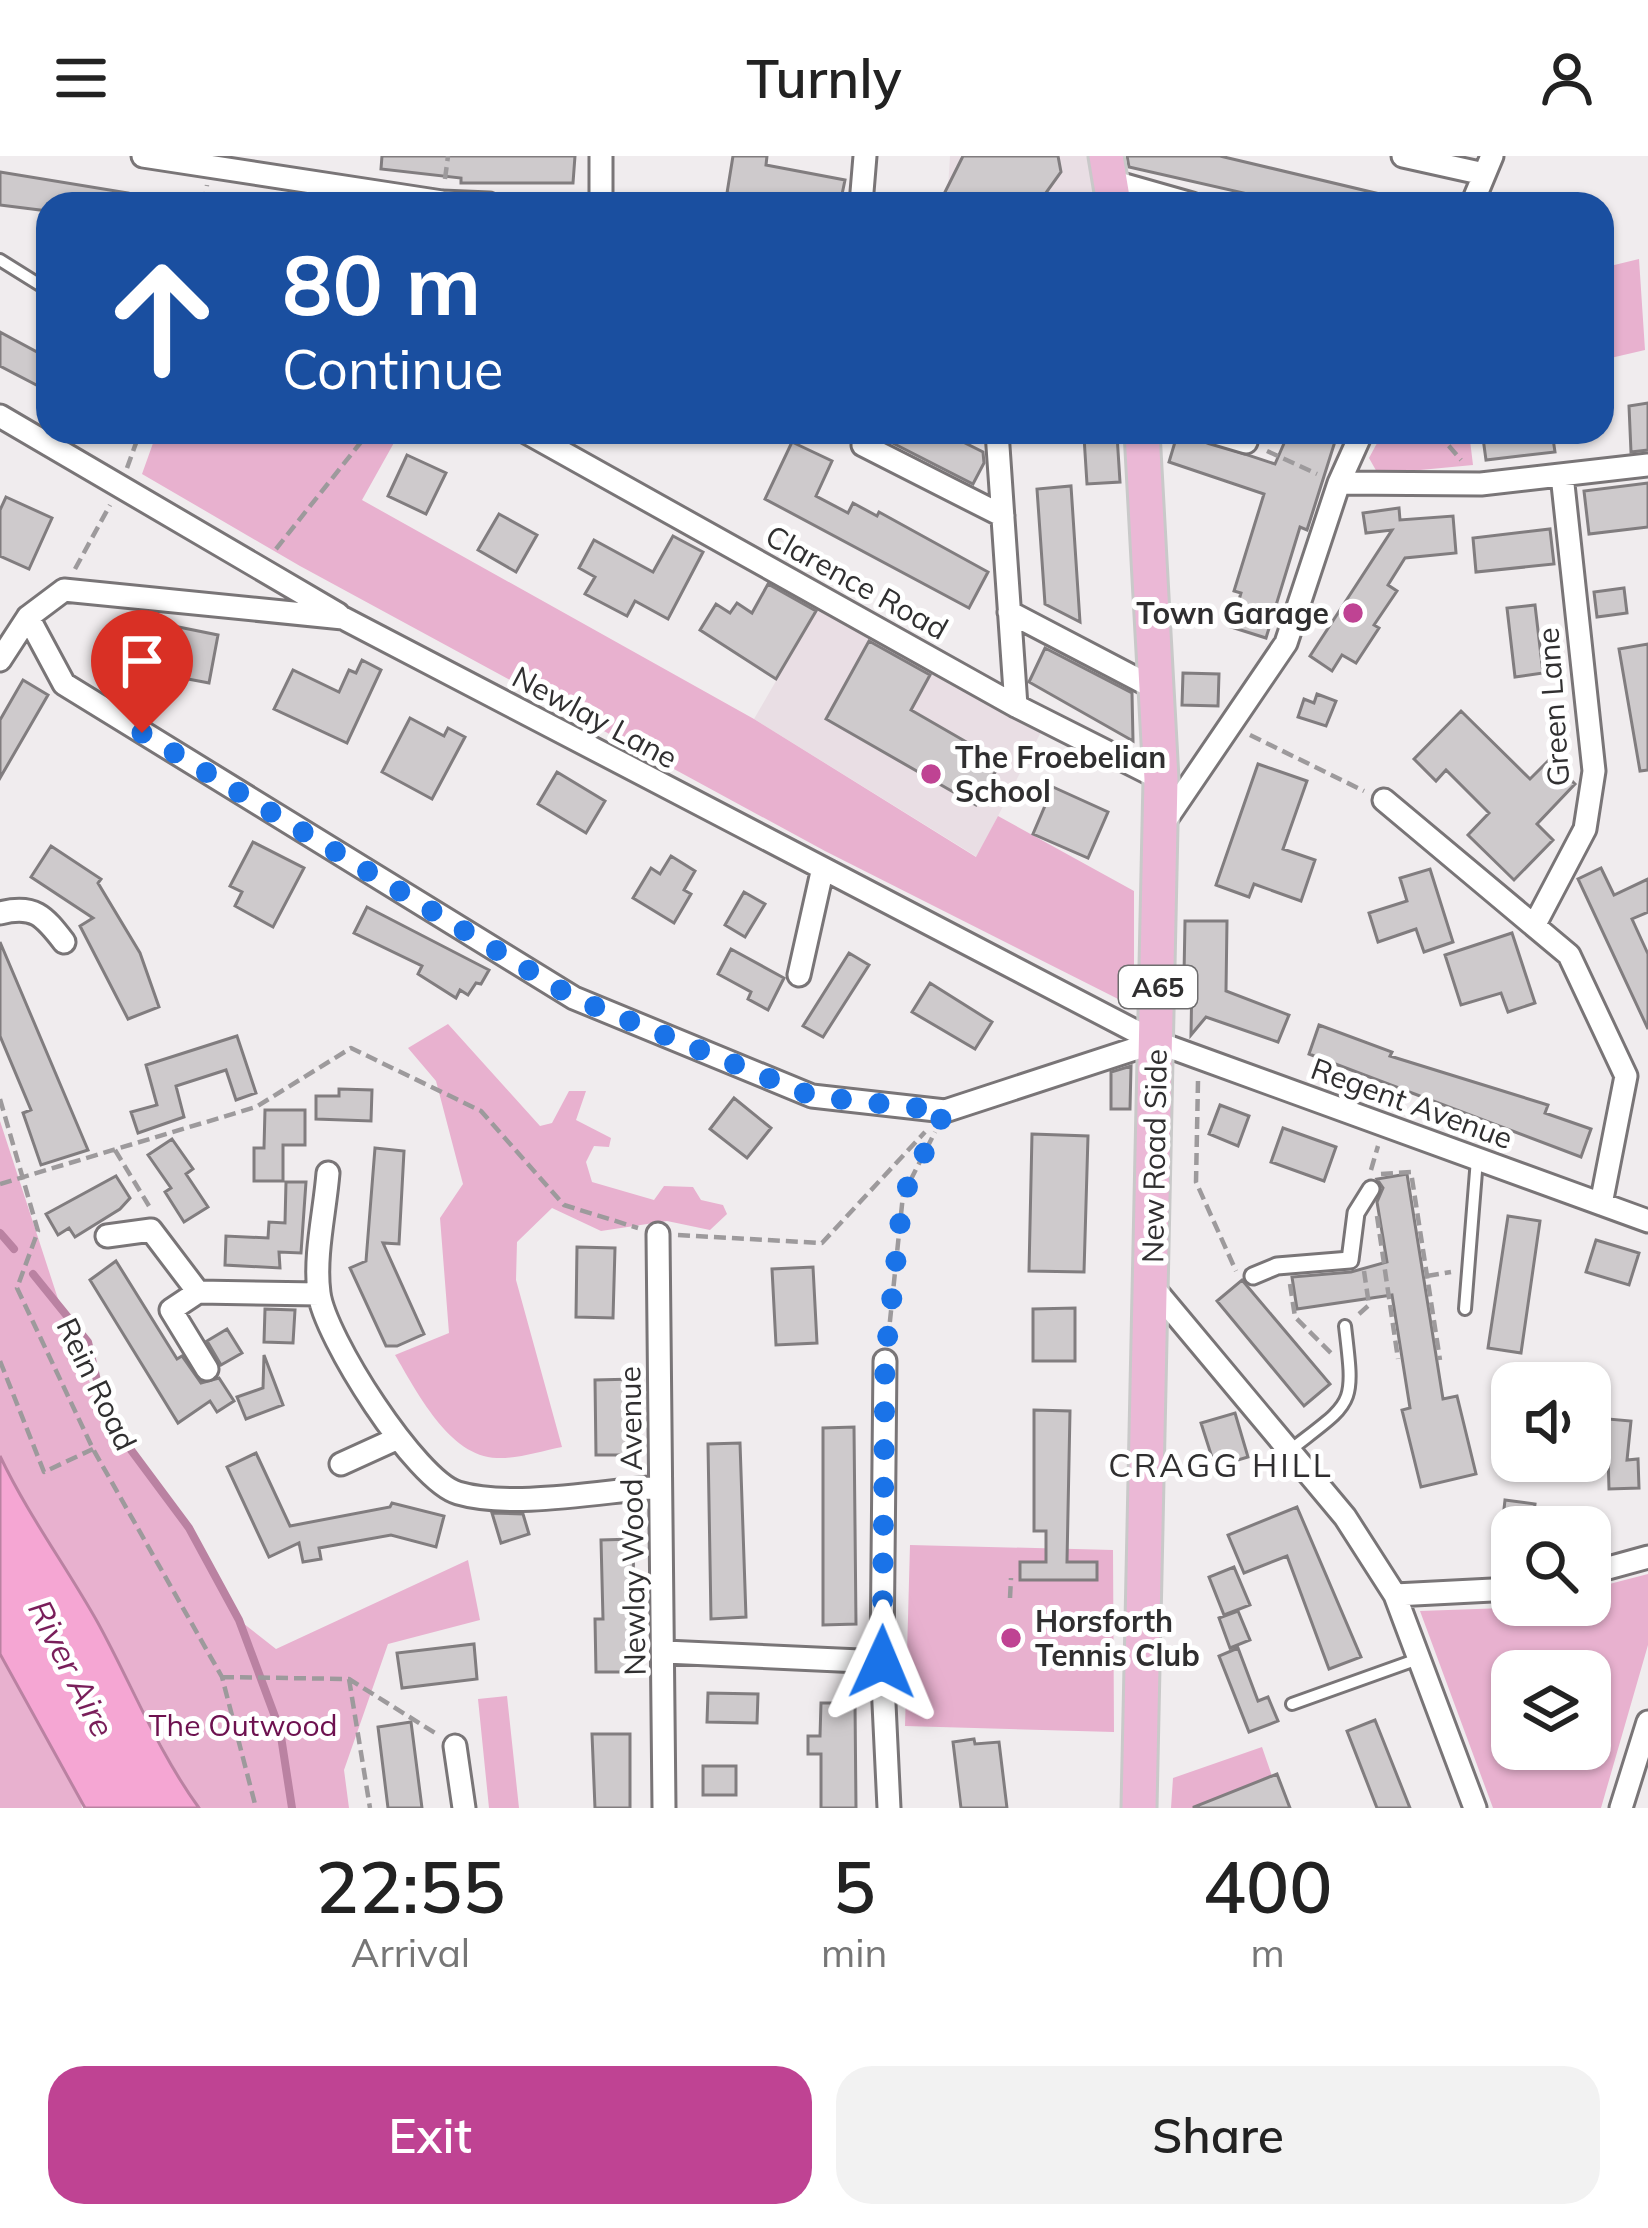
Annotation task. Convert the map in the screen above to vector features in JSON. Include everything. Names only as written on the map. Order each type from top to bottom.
[{"type":"main road","name":"New Road Side","points":[[1139,1808],[1161,779],[1143,444]]},
{"type":"street","points":[[143,156],[377,192]]},
{"type":"street","points":[[601,192],[602,156]]},
{"type":"street","points":[[862,192],[866,156]]},
{"type":"street","points":[[1403,156],[1488,165]]},
{"type":"street","points":[[1110,180],[1151,192]]},
{"type":"street","points":[[0,416],[36,436]]},
{"type":"street","points":[[50,444],[343,618]]},
{"type":"street","name":"Clarence Road","points":[[547,444],[1016,706],[1161,779]]},
{"type":"street","points":[[998,444],[1016,706]]},
{"type":"street","points":[[1160,828],[1286,643],[1357,444]]},
{"type":"street","points":[[863,446],[1003,517]]},
{"type":"street","points":[[1339,483],[1481,484],[1648,465]]},
{"type":"street","name":"Green Lane","points":[[1535,924],[1586,829],[1594,771],[1562,475]]},
{"type":"street","points":[[0,661],[28,617],[64,590]]},
{"type":"street","name":"Newlay Lane","points":[[64,590],[343,618],[1156,1042]]},
{"type":"street","points":[[1009,612],[1158,690]]},
{"type":"street","points":[[28,617],[64,684],[574,998],[812,1096],[945,1111],[1156,1042]]},
{"type":"street","points":[[1384,800],[1569,955],[1626,1076],[1601,1204]]},
{"type":"street","points":[[799,975],[823,872]]},
{"type":"street","points":[[0,913],[28,908],[44,916],[64,942]]},
{"type":"street","name":"Regent Avenue","points":[[1156,1042],[1648,1222]]},
{"type":"street","points":[[328,1173],[319,1294],[396,1439],[422,1470],[454,1492],[487,1498],[661,1487]]},
{"type":"street","points":[[1252,1276],[1288,1266],[1350,1259],[1355,1213],[1370,1182]]},
{"type":"street","points":[[107,1236],[151,1230],[198,1292]]},
{"type":"street","name":"Newlay Wood Avenue","points":[[658,1234],[664,1808]]},
{"type":"street","points":[[1151,1285],[1345,1517],[1394,1595],[1474,1808]]},
{"type":"street","points":[[207,1369],[171,1310],[198,1292],[319,1294]]},
{"type":"street","points":[[885,1361],[882,1662],[889,1808]]},
{"type":"street","points":[[341,1464],[396,1439]]},
{"type":"street","points":[[1611,1567],[1648,1557]]},
{"type":"street","points":[[1394,1595],[1491,1590]]},
{"type":"street","points":[[665,1652],[882,1662]]},
{"type":"street","points":[[1621,1808],[1648,1722]]},
{"type":"street","points":[[455,1745],[464,1808]]},
{"type":"lane","points":[[0,260],[36,282]]},
{"type":"lane","points":[[1465,1309],[1477,1159]]},
{"type":"lane","points":[[1289,1451],[1348,1404],[1351,1373],[1345,1326]]},
{"type":"lane","points":[[1292,1704],[1418,1659]]},
{"type":"path","points":[[64,590],[122,484],[136,444]]},
{"type":"path","points":[[261,568],[359,444]]},
{"type":"path","points":[[1248,444],[1339,483]]},
{"type":"path","points":[[1447,444],[1481,484]]},
{"type":"path","points":[[1229,725],[1384,800]]},
{"type":"path","points":[[0,1184],[256,1107],[351,1048],[481,1111],[564,1205],[658,1234],[821,1243],[945,1111]]},
{"type":"path","points":[[1199,1057],[1196,1182],[1238,1274],[1252,1276]]},
{"type":"path","name":"Rein Road","points":[[0,1099],[38,1231],[17,1288],[93,1449],[222,1677],[256,1808]]},
{"type":"path","points":[[885,1361],[903,1196],[945,1111]]},
{"type":"path","points":[[1384,1125],[1370,1182],[1398,1359]]},
{"type":"path","points":[[115,1150],[149,1202],[151,1230]]},
{"type":"path","points":[[1370,1182],[1411,1172],[1440,1360]]},
{"type":"path","points":[[1345,1326],[1369,1305],[1363,1264],[1352,1252]]},
{"type":"path","points":[[1288,1266],[1295,1317],[1351,1373]]},
{"type":"path","points":[[1427,1276],[1448,1272]]},
{"type":"path","points":[[0,1361],[44,1472],[93,1449]]},
{"type":"path","points":[[1010,1598],[1011,1578]]},
{"type":"path","points":[[222,1677],[350,1678],[455,1745]]},
{"type":"path","points":[[350,1678],[370,1808]]},
{"type":"shaded area","points":[[950,156],[1088,156],[1094,192],[948,192]]},
{"type":"shaded area","name":"The Froebelian School","points":[[818,608],[1041,732],[977,857],[754,719]]},
{"type":"green space","points":[[1639,259],[1645,350],[1614,357],[1614,265]]},
{"type":"green space","points":[[153,444],[393,444],[362,500],[754,719],[976,857],[998,816],[1134,891],[1134,1007],[825,851],[300,566],[142,474]]},
{"type":"green space","points":[[1377,444],[1470,444],[1473,465],[1378,474],[1369,458]]},
{"type":"green space","points":[[448,1024],[540,1126],[552,1123],[569,1091],[586,1091],[576,1120],[611,1138],[609,1147],[594,1146],[586,1162],[592,1182],[654,1200],[664,1186],[693,1187],[701,1200],[723,1205],[727,1214],[710,1230],[667,1221],[601,1231],[552,1208],[517,1242],[516,1280],[562,1447],[521,1456],[480,1455],[449,1434],[395,1355],[449,1333],[440,1218],[463,1184],[436,1081],[408,1048]]},
{"type":"green space","name":"The Outwood","points":[[0,1121],[74,1348],[105,1415],[189,1528],[239,1620],[276,1649],[468,1560],[480,1620],[388,1644],[344,1770],[349,1808],[199,1808],[107,1639],[10,1477],[0,1456]]},
{"type":"green space","name":"Horsforth Tennis Club","points":[[910,1545],[1113,1550],[1114,1732],[905,1726]]},
{"type":"green space","points":[[1648,1574],[1648,1645],[1601,1808],[1493,1808],[1420,1611],[1491,1608],[1491,1626],[1611,1626],[1611,1584]]},
{"type":"green space","points":[[0,1654],[81,1803],[82,1808],[0,1808]]},
{"type":"green space","points":[[507,1696],[519,1808],[489,1808],[478,1699]]},
{"type":"green space","points":[[1262,1747],[1283,1808],[1171,1808],[1173,1778]]},
{"type":"water","name":"River Aire","points":[[0,1456],[199,1808],[85,1808],[0,1654]]},
{"type":"building","points":[[382,156],[575,156],[573,183],[461,183],[461,178],[381,169]]},
{"type":"building","points":[[733,156],[767,156],[766,165],[845,180],[842,192],[727,192]]},
{"type":"building","points":[[963,156],[1058,156],[1061,172],[1047,192],[945,192]]},
{"type":"building","points":[[1127,156],[1220,156],[1371,192],[1239,192],[1129,167]]},
{"type":"building","points":[[0,172],[122,192],[36,192],[36,210],[0,205]]},
{"type":"building","points":[[0,332],[36,352],[36,385],[0,366]]},
{"type":"building","points":[[1648,403],[1648,450],[1631,452],[1629,406]]},
{"type":"building","points":[[791,444],[796,444],[832,461],[816,496],[848,513],[853,503],[877,516],[879,512],[988,572],[969,608],[765,499]]},
{"type":"building","points":[[895,444],[967,444],[983,452],[984,463],[973,484]]},
{"type":"building","points":[[1084,444],[1118,444],[1120,482],[1087,484]]},
{"type":"building","points":[[1174,444],[1214,444],[1275,464],[1284,444],[1334,444],[1307,530],[1300,527],[1266,638],[1231,627],[1241,593],[1234,591],[1264,494],[1169,462]]},
{"type":"building","points":[[1484,444],[1554,444],[1555,452],[1486,460]]},
{"type":"building","points":[[407,455],[446,473],[426,514],[388,496]]},
{"type":"building","points":[[1648,483],[1648,527],[1589,534],[1584,491]]},
{"type":"building","points":[[1071,486],[1080,622],[1045,604],[1037,489]]},
{"type":"building","points":[[6,497],[52,518],[29,569],[0,556],[0,510]]},
{"type":"building","points":[[1399,508],[1400,520],[1453,516],[1456,553],[1405,558],[1388,585],[1397,591],[1374,625],[1379,628],[1356,663],[1342,655],[1332,671],[1310,656],[1392,530],[1366,533],[1363,513]]},
{"type":"building","points":[[499,514],[537,535],[516,572],[478,550]]},
{"type":"building","points":[[1550,529],[1554,564],[1476,572],[1473,538]]},
{"type":"building","points":[[673,536],[703,552],[668,619],[635,601],[627,616],[585,594],[595,577],[579,568],[594,540],[653,572]]},
{"type":"building","points":[[768,584],[816,611],[776,679],[700,630],[716,604],[730,613],[737,603],[752,613]]},
{"type":"building","points":[[1624,588],[1627,613],[1597,617],[1594,592]]},
{"type":"building","points":[[1535,605],[1543,673],[1515,677],[1507,608]]},
{"type":"building","points":[[139,619],[218,635],[209,683],[130,668]]},
{"type":"building","points":[[869,641],[930,675],[911,710],[1001,762],[976,805],[826,719]]},
{"type":"building","points":[[1648,644],[1648,770],[1640,771],[1619,649]]},
{"type":"building","points":[[1045,648],[1132,693],[1133,741],[1029,682]]},
{"type":"building","points":[[362,660],[381,670],[347,743],[274,709],[293,670],[339,692],[349,670],[356,673]]},
{"type":"building","points":[[1183,673],[1219,674],[1218,706],[1182,705]]},
{"type":"building","points":[[23,680],[48,695],[0,778],[0,720]]},
{"type":"building","points":[[1317,694],[1336,701],[1326,726],[1298,717],[1304,699],[1314,703]]},
{"type":"building","points":[[1461,711],[1530,779],[1550,759],[1575,784],[1537,824],[1553,840],[1514,880],[1468,835],[1489,813],[1446,770],[1436,781],[1414,759]]},
{"type":"building","points":[[410,718],[444,736],[448,728],[465,737],[432,799],[382,772]]},
{"type":"building","points":[[1258,764],[1307,781],[1283,849],[1315,860],[1301,901],[1254,884],[1249,897],[1216,885]]},
{"type":"building","points":[[557,772],[605,801],[586,833],[538,804]]},
{"type":"building","points":[[1053,787],[1108,812],[1088,858],[1033,834]]},
{"type":"building","points":[[253,842],[304,868],[273,927],[235,906],[242,892],[230,886]]},
{"type":"building","points":[[51,846],[101,879],[98,883],[140,953],[159,1007],[128,1019],[80,926],[93,918],[31,877]]},
{"type":"building","points":[[671,856],[695,871],[684,890],[691,894],[674,923],[633,898],[651,868],[660,874]]},
{"type":"building","points":[[1601,868],[1614,895],[1648,879],[1648,912],[1632,919],[1648,954],[1648,1029],[1578,879]]},
{"type":"building","points":[[1430,869],[1453,942],[1424,952],[1416,929],[1378,942],[1369,913],[1407,901],[1400,878]]},
{"type":"building","points":[[744,892],[765,904],[745,937],[725,925]]},
{"type":"building","points":[[367,907],[489,970],[481,984],[476,983],[468,995],[460,990],[456,998],[418,974],[422,966],[354,933]]},
{"type":"building","points":[[1185,921],[1227,921],[1226,991],[1289,1015],[1278,1042],[1206,1017],[1191,1035],[1192,975],[1184,975]]},
{"type":"building","points":[[1512,933],[1535,1003],[1508,1012],[1501,993],[1461,1005],[1445,955]]},
{"type":"building","points":[[0,942],[88,1150],[41,1165],[23,1113],[31,1110],[0,1036]]},
{"type":"building","points":[[731,949],[784,978],[768,1010],[748,999],[751,992],[718,974]]},
{"type":"building","points":[[849,953],[869,965],[823,1037],[803,1026]]},
{"type":"building","points":[[930,983],[992,1022],[975,1049],[912,1012]]},
{"type":"building","points":[[1319,1025],[1392,1052],[1390,1056],[1548,1105],[1545,1113],[1591,1129],[1581,1157],[1309,1054]]},
{"type":"building","points":[[237,1036],[256,1093],[236,1100],[226,1070],[176,1086],[184,1117],[138,1133],[131,1112],[157,1105],[146,1065]]},
{"type":"building","points":[[1131,1066],[1130,1109],[1111,1109],[1111,1072]]},
{"type":"building","points":[[339,1089],[372,1090],[371,1121],[316,1119],[316,1096],[339,1096]]},
{"type":"building","points":[[734,1098],[771,1128],[747,1158],[710,1129]]},
{"type":"building","points":[[1220,1105],[1249,1116],[1238,1146],[1209,1134]]},
{"type":"building","points":[[265,1110],[305,1110],[305,1145],[283,1145],[283,1181],[254,1181],[254,1148],[264,1148]]},
{"type":"building","points":[[1283,1128],[1336,1147],[1324,1181],[1271,1162]]},
{"type":"building","points":[[1032,1134],[1088,1136],[1084,1272],[1029,1271]]},
{"type":"building","points":[[172,1139],[193,1169],[186,1174],[208,1207],[184,1222],[165,1192],[171,1188],[148,1155]]},
{"type":"building","points":[[375,1148],[404,1151],[399,1244],[383,1243],[424,1334],[397,1346],[386,1346],[350,1268],[366,1261]]},
{"type":"building","points":[[1407,1174],[1443,1399],[1457,1396],[1476,1474],[1421,1487],[1402,1410],[1410,1408],[1392,1295],[1297,1309],[1292,1277],[1351,1272],[1387,1262],[1377,1202],[1383,1188],[1377,1179]]},
{"type":"building","points":[[116,1176],[130,1198],[120,1209],[75,1237],[69,1228],[58,1235],[46,1214]]},
{"type":"building","points":[[286,1182],[306,1182],[301,1253],[279,1252],[280,1268],[225,1265],[226,1236],[268,1238],[269,1222],[285,1223]]},
{"type":"building","points":[[1508,1216],[1540,1221],[1521,1353],[1488,1348]]},
{"type":"building","points":[[1596,1240],[1639,1253],[1629,1285],[1586,1272]]},
{"type":"building","points":[[577,1247],[615,1248],[613,1318],[576,1317]]},
{"type":"building","points":[[116,1261],[177,1359],[182,1356],[201,1383],[219,1378],[234,1401],[217,1412],[210,1401],[178,1423],[90,1280]]},
{"type":"building","points":[[813,1267],[817,1343],[776,1345],[772,1269]]},
{"type":"building","points":[[1242,1280],[1330,1384],[1304,1406],[1217,1301]]},
{"type":"building","points":[[1075,1308],[1075,1361],[1033,1361],[1033,1309]]},
{"type":"building","points":[[265,1309],[295,1310],[293,1343],[264,1342]]},
{"type":"building","points":[[227,1329],[242,1353],[221,1365],[207,1341]]},
{"type":"building","points":[[264,1355],[283,1405],[246,1419],[237,1397],[263,1388]]},
{"type":"building","points":[[635,1379],[636,1455],[596,1455],[595,1380]]},
{"type":"building","points":[[1034,1410],[1070,1411],[1067,1562],[1097,1562],[1097,1580],[1020,1580],[1020,1562],[1046,1562],[1046,1531],[1034,1531]]},
{"type":"building","points":[[1235,1413],[1248,1457],[1215,1467],[1201,1423]]},
{"type":"building","points":[[1611,1419],[1631,1421],[1627,1460],[1638,1459],[1639,1488],[1609,1489]]},
{"type":"building","points":[[854,1427],[856,1624],[823,1625],[823,1428]]},
{"type":"building","points":[[740,1443],[746,1617],[711,1619],[708,1444]]},
{"type":"building","points":[[256,1453],[290,1526],[392,1503],[444,1516],[436,1547],[391,1535],[319,1548],[321,1559],[303,1562],[299,1543],[269,1557],[227,1467]]},
{"type":"building","points":[[1505,1500],[1535,1504],[1535,1506],[1504,1506]]},
{"type":"building","points":[[1297,1507],[1361,1657],[1329,1669],[1287,1556],[1244,1573],[1228,1535]]},
{"type":"building","points":[[492,1513],[523,1514],[529,1534],[501,1543]]},
{"type":"building","points":[[634,1539],[631,1672],[596,1672],[595,1619],[603,1619],[601,1540]]},
{"type":"building","points":[[1234,1567],[1250,1605],[1224,1615],[1209,1577]]},
{"type":"building","points":[[1238,1611],[1250,1640],[1230,1648],[1219,1618]]},
{"type":"building","points":[[474,1644],[477,1679],[402,1688],[397,1653]]},
{"type":"building","points":[[1238,1648],[1258,1701],[1268,1697],[1278,1721],[1249,1732],[1219,1656]]},
{"type":"building","points":[[708,1693],[758,1694],[757,1723],[707,1722]]},
{"type":"building","points":[[821,1703],[855,1703],[856,1808],[821,1808],[821,1754],[808,1754],[808,1736],[820,1736]]},
{"type":"building","points":[[1375,1720],[1410,1808],[1377,1808],[1347,1731]]},
{"type":"building","points":[[411,1722],[422,1808],[388,1808],[378,1727]]},
{"type":"building","points":[[592,1734],[630,1734],[630,1808],[595,1808]]},
{"type":"building","points":[[974,1739],[975,1744],[999,1742],[1007,1808],[961,1808],[953,1742]]},
{"type":"building","points":[[703,1766],[736,1766],[736,1795],[703,1795]]},
{"type":"building","points":[[1277,1774],[1290,1808],[1194,1808],[1194,1807]]},
{"type":"waterway","points":[[0,1233],[14,1249]]},
{"type":"waterway","points":[[33,1274],[88,1342],[105,1415],[189,1528],[239,1620],[280,1730],[292,1808]]},
{"type":"place","name":"Town Garage","points":[[1353,613]]},
{"type":"place","name":"The Froebelian School","points":[[931,774]]},
{"type":"place","name":"Horsforth Tennis Club","points":[[1011,1638]]},
{"type":"district","name":"CRAGG HILL","points":[[1221,1464]]},
{"type":"route","points":[[142,733],[574,998],[812,1096],[945,1111],[903,1196],[885,1361],[882,1662]]}]
